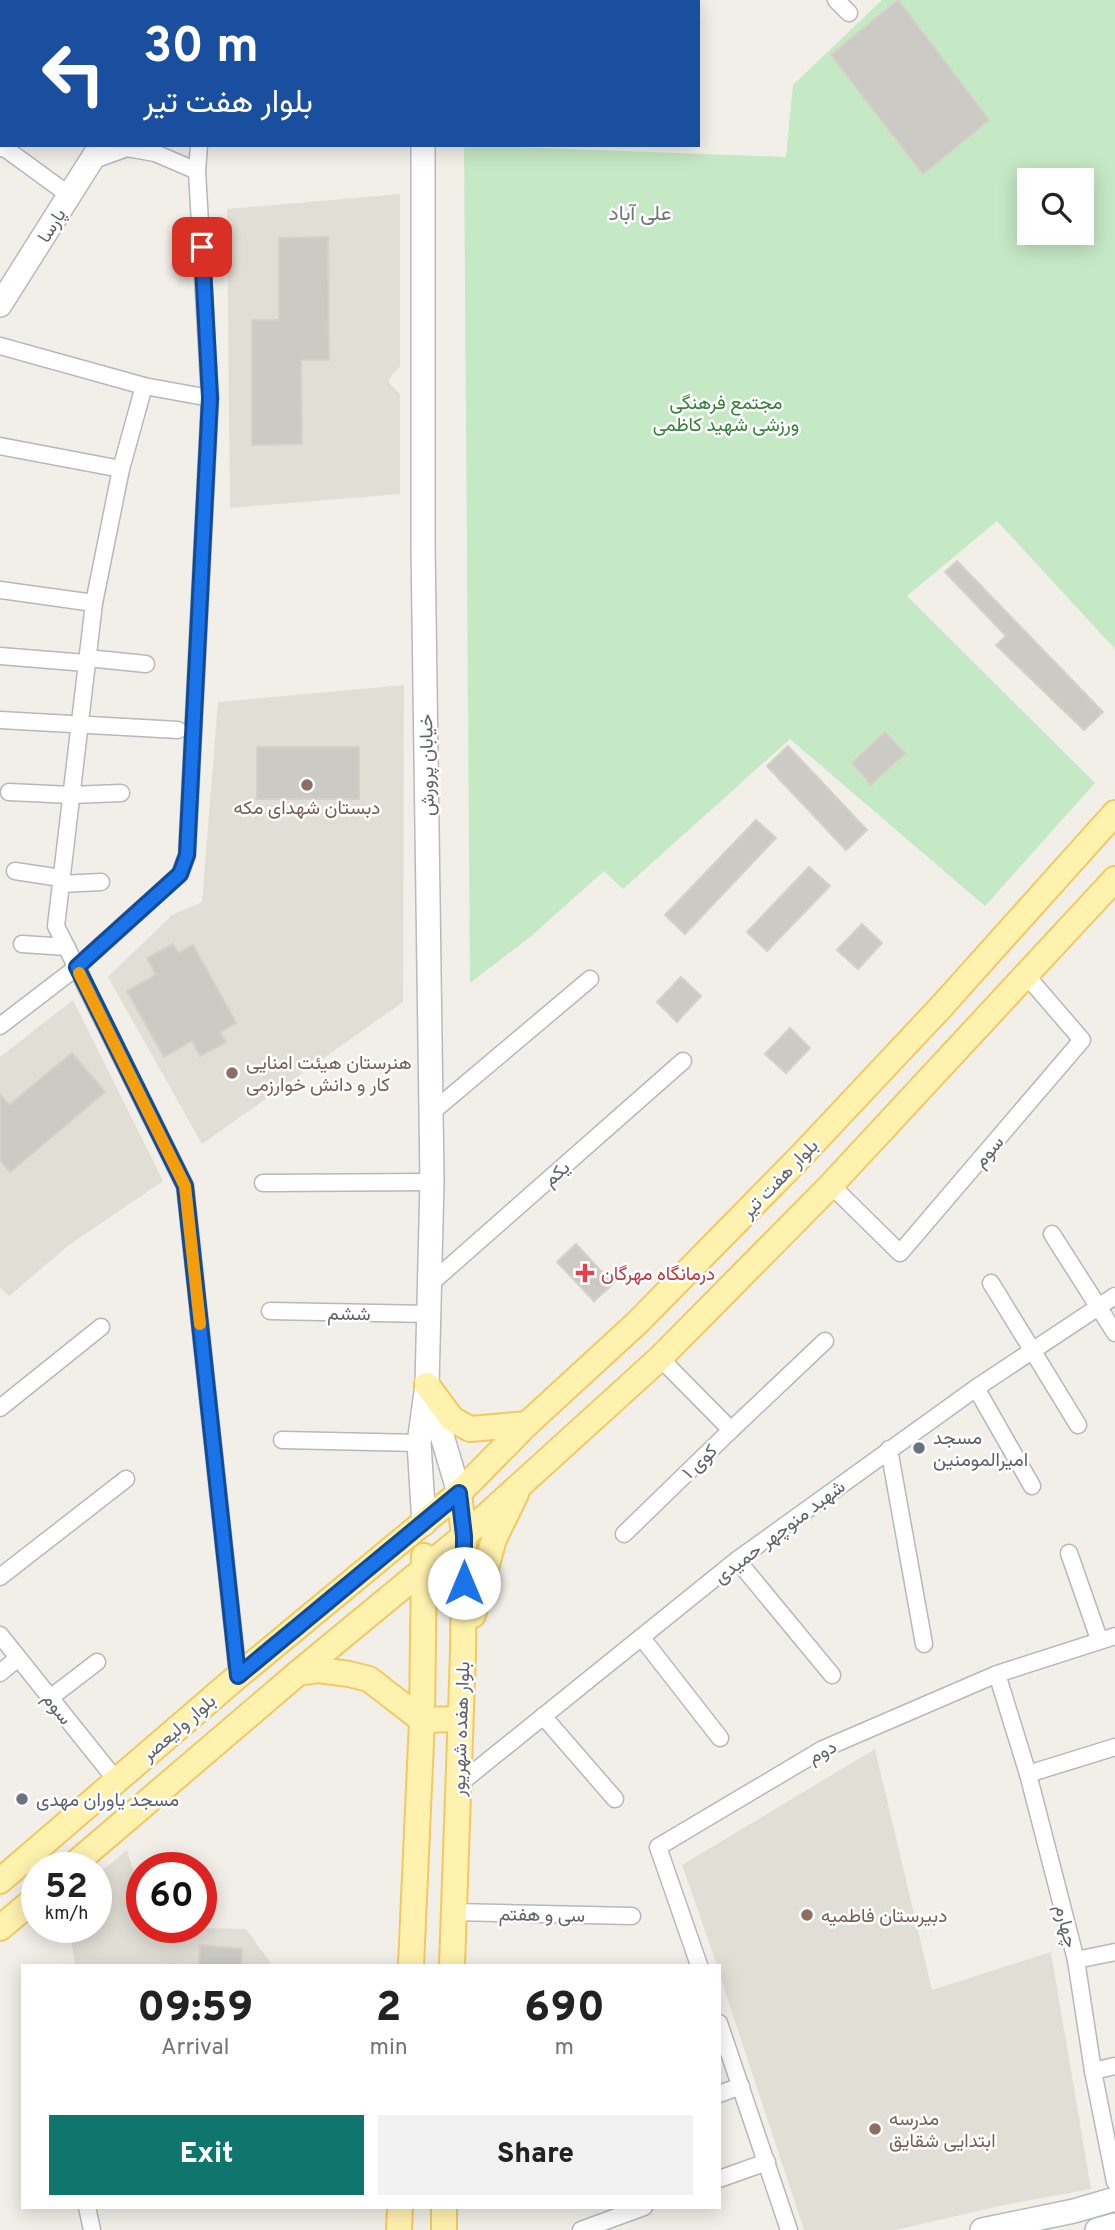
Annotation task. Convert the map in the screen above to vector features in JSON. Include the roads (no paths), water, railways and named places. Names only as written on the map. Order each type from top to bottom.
[{"type":"main road","name":"بلوار هفت تیر","points":[[424,1524],[459,1493],[527,1424],[638,1323],[802,1155],[941,1007],[1115,813]]},
{"type":"main road","points":[[424,1567],[464,1536],[660,1358],[831,1185],[1114,882]]},
{"type":"main road","points":[[941,1007],[971,1034]]},
{"type":"main road","points":[[427,1385],[452,1419],[470,1429],[527,1424]]},
{"type":"main road","points":[[463,1653],[494,1539],[522,1481]]},
{"type":"main road","name":"بلوار هفده شهریور","points":[[452,1964],[463,1653],[464,1536],[459,1493]]},
{"type":"main road","name":"بلوار ولیعصر","points":[[0,1881],[238,1676],[424,1524]]},
{"type":"main road","name":"بلوار هفده شهریور","points":[[411,1964],[422,1720],[424,1524]]},
{"type":"main road","name":"بلوار ولیعصر","points":[[89,1852],[424,1567]]},
{"type":"main road","points":[[298,1673],[319,1670],[369,1679],[422,1720],[460,1719]]},
{"type":"main road","points":[[0,1928],[21,1910]]},
{"type":"main road","points":[[399,2230],[400,2209]]},
{"type":"main road","points":[[444,2209],[444,2230]]},
{"type":"street","points":[[836,0],[849,13]]},
{"type":"street","points":[[0,1026],[77,967],[180,874],[187,855],[210,398],[197,172],[199,147]]},
{"type":"street","name":"خیابان پرورش","points":[[423,147],[423,545],[432,1182],[427,1385],[419,1443],[424,1524]]},
{"type":"street","points":[[0,148],[6,149],[69,195]]},
{"type":"street","points":[[96,153],[127,148],[155,153],[197,172]]},
{"type":"street","name":"پارسا","points":[[2,296],[96,153]]},
{"type":"street","points":[[0,346],[144,386],[210,398]]},
{"type":"street","points":[[144,386],[121,469],[94,603],[56,926],[185,1186],[238,1676]]},
{"type":"street","points":[[0,446],[121,469]]},
{"type":"street","points":[[0,590],[94,603]]},
{"type":"street","points":[[0,656],[146,664]]},
{"type":"street","points":[[0,720],[178,730]]},
{"type":"street","points":[[9,792],[71,795],[121,793]]},
{"type":"street","points":[[15,872],[61,881],[101,883]]},
{"type":"street","points":[[22,944],[66,947]]},
{"type":"street","name":"سوم","points":[[831,1185],[900,1253],[1082,1040],[1026,975]]},
{"type":"street","points":[[431,1113],[590,979]]},
{"type":"street","name":"یکم","points":[[430,1284],[683,1061]]},
{"type":"street","points":[[263,1183],[432,1182]]},
{"type":"street","points":[[1052,1234],[1115,1333]]},
{"type":"street","points":[[991,1283],[1078,1425]]},
{"type":"street","name":"شهبد منوچهر حمیدی","points":[[458,1785],[737,1560],[976,1388],[1115,1296]]},
{"type":"street","name":"ششم","points":[[270,1311],[429,1314]]},
{"type":"street","points":[[0,1408],[101,1327]]},
{"type":"street","points":[[731,1430],[825,1342]]},
{"type":"street","name":"کوی ۱","points":[[624,1534],[731,1430],[660,1358]]},
{"type":"street","name":"خیابان پرورش","points":[[427,1385],[459,1493]]},
{"type":"street","points":[[976,1388],[1032,1486]]},
{"type":"street","points":[[282,1440],[419,1443]]},
{"type":"street","points":[[889,1449],[924,1644]]},
{"type":"street","points":[[0,1577],[126,1479]]},
{"type":"street","points":[[1069,1553],[1107,1638]]},
{"type":"street","points":[[737,1560],[832,1675]]},
{"type":"street","name":"سوم","points":[[0,1635],[116,1780]]},
{"type":"street","points":[[642,1638],[720,1738]]},
{"type":"street","name":"دوم","points":[[699,1964],[658,1847],[824,1749],[997,1674],[1107,1638]]},
{"type":"street","points":[[0,1673],[18,1658]]},
{"type":"street","points":[[50,1698],[97,1662]]},
{"type":"street","name":"چهارم","points":[[997,1674],[1028,1774],[1076,1960],[1093,2071],[1115,2182]]},
{"type":"street","points":[[543,1716],[615,1798]]},
{"type":"street","points":[[1028,1774],[1115,1747]]},
{"type":"street","name":"سی و هفتم","points":[[453,1912],[632,1916]]},
{"type":"street","points":[[1076,1960],[1115,1952]]},
{"type":"street","points":[[721,2029],[789,2230]]},
{"type":"street","points":[[1093,2071],[1115,2066]]},
{"type":"street","points":[[721,2093],[741,2085]]},
{"type":"street","points":[[721,2178],[767,2162]]},
{"type":"street","points":[[982,2230],[1074,2211],[1115,2199]]},
{"type":"street","points":[[88,2209],[92,2230]]},
{"type":"street","points":[[581,2230],[639,2209]]},
{"type":"street","points":[[1097,2230],[1115,2225]]},
{"type":"place","name":"دبستان شهدای مکه","points":[[307,785]]},
{"type":"place","name":"هنرستان هیئت امنایی کار و دانش خوارزمی","points":[[232,1073]]},
{"type":"place","name":"درمانگاه مهرگان","points":[[585,1273]]},
{"type":"place","name":"مسجد امیرالمومنین","points":[[919,1448]]},
{"type":"place","name":"مسجد یاوران مهدی","points":[[22,1799]]},
{"type":"place","name":"دبیرستان فاطمیه","points":[[807,1915]]},
{"type":"place","name":"مدرسه ابتدایی شقایق","points":[[875,2129]]},
{"type":"district","name":"علی آباد","points":[[640,213]]},
{"type":"park label","name":"مجتمع فرهنگی ورزشی شهید کاظمی","points":[[726,413]]}]
